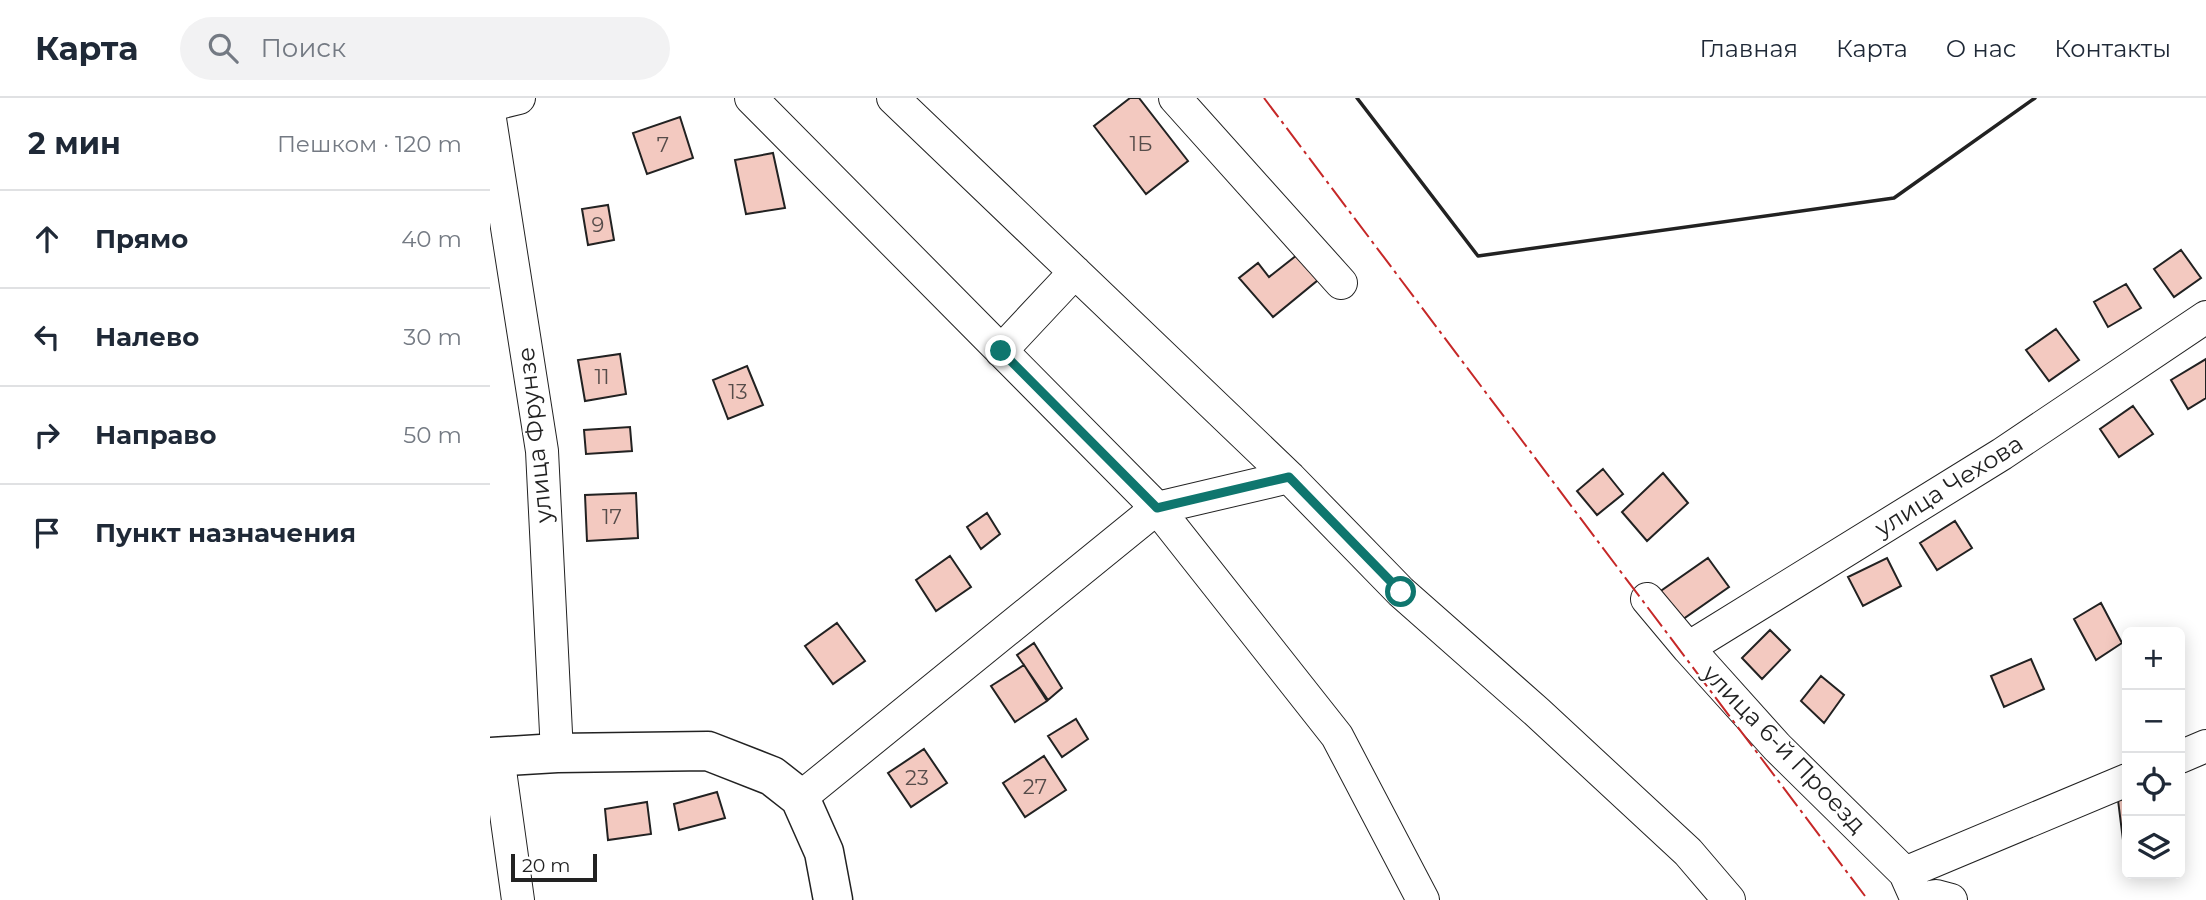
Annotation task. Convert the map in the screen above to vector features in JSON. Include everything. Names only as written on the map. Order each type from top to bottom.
[{"type":"highway","points":[[494,756],[708,751],[786,787],[824,852],[833,900]]},
{"type":"street","points":[[490,105],[519,98]]},
{"type":"street","points":[[751,98],[1157,508],[1337,736],[1423,900]]},
{"type":"street","points":[[893,98],[1289,477],[1401,592],[1537,712],[1688,852],[1729,900]]},
{"type":"street","points":[[1175,98],[1341,283]]},
{"type":"street","name":"улица Фрунзе","points":[[490,119],[542,451],[557,753]]},
{"type":"street","points":[[1001,351],[1075,272]]},
{"type":"street","name":"улица Чехова","points":[[1688,648],[2002,454],[2206,317]]},
{"type":"street","points":[[786,787],[1157,508],[1289,477]]},
{"type":"street","name":"улица 6-й Проезд","points":[[1647,599],[1777,747],[1913,891]]},
{"type":"street","points":[[2185,755],[2206,746]]},
{"type":"street","points":[[494,756],[518,900]]},
{"type":"street","points":[[1913,891],[2122,783]]},
{"type":"street","points":[[1913,891],[1951,900]]},
{"type":"building","points":[[1130,98],[1139,98],[1188,161],[1146,194],[1094,126]]},
{"type":"building","points":[[680,117],[693,158],[647,174],[633,133]]},
{"type":"building","points":[[773,153],[785,208],[746,214],[735,160]]},
{"type":"building","points":[[608,205],[614,240],[588,245],[582,209]]},
{"type":"building","points":[[2181,250],[2201,278],[2174,297],[2154,269]]},
{"type":"building","points":[[1297,255],[1318,280],[1273,317],[1239,278],[1258,263],[1269,277]]},
{"type":"building","points":[[2126,284],[2141,308],[2108,327],[2094,302]]},
{"type":"building","points":[[2056,329],[2079,360],[2049,381],[2026,350]]},
{"type":"building","points":[[620,354],[626,394],[585,401],[578,360]]},
{"type":"building","points":[[2206,359],[2206,398],[2188,409],[2171,380]]},
{"type":"building","points":[[747,366],[763,405],[728,419],[713,380]]},
{"type":"building","points":[[2133,406],[2153,434],[2119,457],[2100,429]]},
{"type":"building","points":[[630,427],[632,451],[586,454],[584,430]]},
{"type":"building","points":[[1603,469],[1623,494],[1597,515],[1577,491]]},
{"type":"building","points":[[1663,473],[1688,503],[1647,541],[1622,512]]},
{"type":"building","points":[[636,493],[638,538],[587,541],[585,495]]},
{"type":"building","points":[[987,513],[1000,534],[981,549],[967,527]]},
{"type":"building","points":[[1955,521],[1972,548],[1937,570],[1920,543]]},
{"type":"building","points":[[950,556],[971,587],[936,611],[916,580]]},
{"type":"building","points":[[1708,558],[1729,587],[1676,624],[1655,595]]},
{"type":"building","points":[[1887,558],[1901,586],[1863,606],[1848,577]]},
{"type":"building","points":[[2101,603],[2122,643],[2096,660],[2074,619]]},
{"type":"building","points":[[837,623],[865,661],[833,684],[805,646]]},
{"type":"building","points":[[1770,630],[1790,650],[1762,679],[1742,658]]},
{"type":"building","points":[[1034,643],[1062,688],[1048,700],[1017,655]]},
{"type":"building","points":[[2031,659],[2044,689],[2004,707],[1991,676]]},
{"type":"building","points":[[1024,665],[1047,701],[1015,722],[991,686]]},
{"type":"building","points":[[1821,676],[1844,695],[1824,723],[1801,701]]},
{"type":"building","points":[[1076,719],[1088,739],[1062,757],[1048,736]]},
{"type":"building","points":[[924,749],[947,783],[911,807],[888,773]]},
{"type":"building","points":[[1044,756],[1066,790],[1025,817],[1003,783]]},
{"type":"building","points":[[717,792],[725,818],[679,830],[674,804]]},
{"type":"building","points":[[2118,800],[2122,800],[2122,832]]},
{"type":"building","points":[[647,802],[651,834],[608,840],[605,809]]},
{"type":"wall","points":[[1357,98],[1478,256],[1894,198],[2035,98]]},
{"type":"power","points":[[1264,98],[1868,900]]},
{"type":"route","points":[[1001,351],[1157,508],[1289,477],[1401,592]]}]
